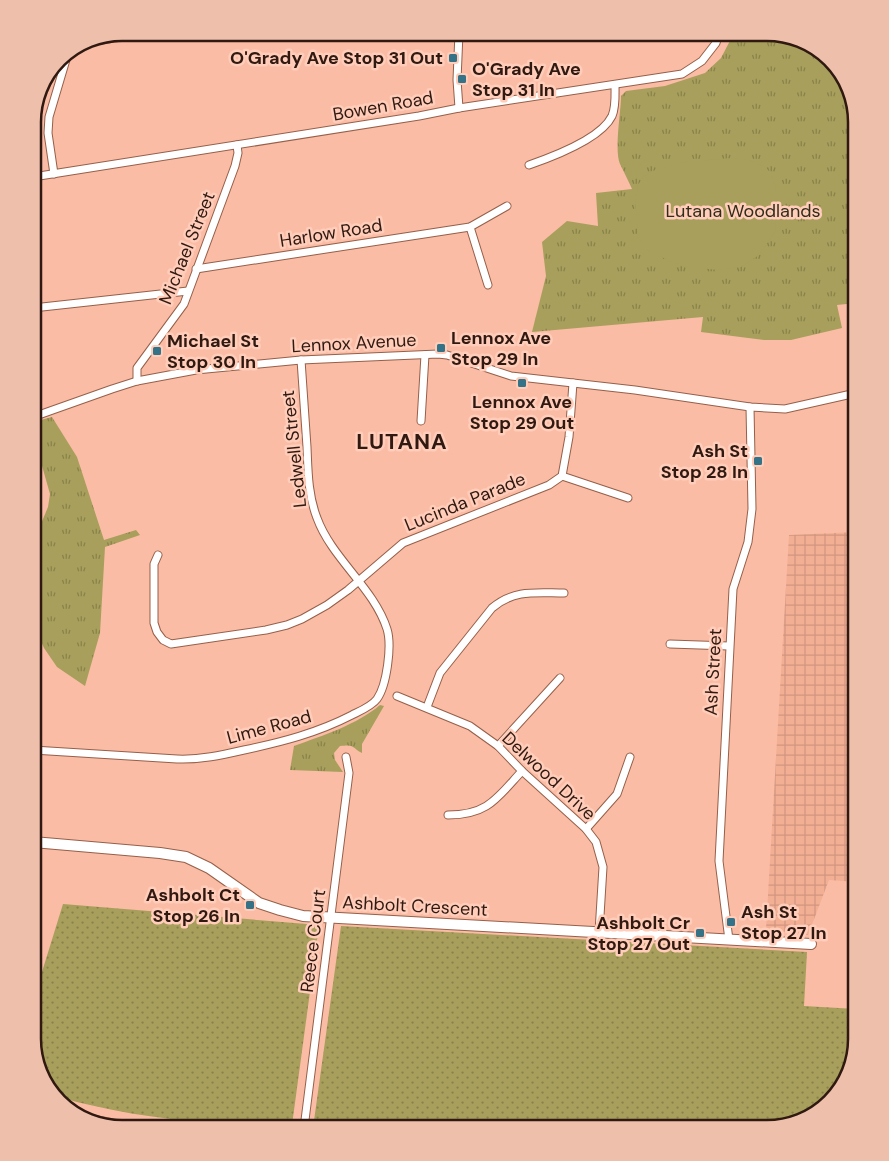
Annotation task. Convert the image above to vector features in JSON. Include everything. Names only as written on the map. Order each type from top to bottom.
[{"type":"street","points":[[459,41],[457,80],[459,108]]},
{"type":"street","name":"Bowen Road","points":[[41,176],[459,108],[666,77],[690,70],[702,61],[717,41]]},
{"type":"street","points":[[54,174],[50,151],[49,117],[64,66]]},
{"type":"street","points":[[529,165],[556,155],[598,132],[608,123],[614,109],[615,85]]},
{"type":"street","name":"Michael Street","points":[[137,381],[137,368],[177,315],[188,291],[236,166],[237,145]]},
{"type":"street","name":"Harlow Road","points":[[196,268],[470,227],[507,206]]},
{"type":"street","points":[[470,227],[488,285]]},
{"type":"street","points":[[41,307],[188,291]]},
{"type":"street","name":"Lennox Avenue","points":[[41,415],[112,388],[137,381],[196,370],[301,360],[447,354],[511,376],[635,390],[750,408],[785,409],[848,394]]},
{"type":"street","points":[[421,421],[425,355]]},
{"type":"street","name":"Ledwell Street","points":[[301,360],[310,490],[316,517],[326,540],[358,581]]},
{"type":"street","points":[[573,383],[569,437],[562,476],[628,498]]},
{"type":"street","name":"Ash Street","points":[[728,940],[718,861],[733,589],[748,542],[752,509],[750,408]]},
{"type":"street","name":"Lucinda Parade","points":[[158,555],[154,564],[154,623],[157,632],[164,640],[172,644],[266,630],[302,619],[327,605],[403,543],[549,485],[562,476]]},
{"type":"street","name":"Lime Road","points":[[41,750],[193,760],[211,758],[299,737],[361,711],[377,700],[381,691],[387,666],[389,646],[388,631],[380,612],[358,581]]},
{"type":"street","points":[[427,707],[440,673],[492,608],[500,601],[518,594],[564,593]]},
{"type":"street","points":[[670,644],[729,646]]},
{"type":"street","points":[[498,746],[560,678]]},
{"type":"street","name":"Delwood Drive","points":[[397,696],[470,726],[498,746],[522,772],[586,828],[596,842],[603,867],[599,932]]},
{"type":"street","name":"Reece Court","points":[[305,1120],[349,773],[346,757]]},
{"type":"street","points":[[586,828],[617,794],[630,758]]},
{"type":"street","points":[[448,815],[462,815],[474,812],[491,804],[522,772]]},
{"type":"street","name":"Ashbolt Crescent","points":[[41,843],[186,856],[209,868],[259,903],[303,916],[812,944]]},
{"type":"shaded area","points":[[848,532],[848,881],[829,880],[808,935],[766,929],[789,535]]},
{"type":"green space","name":"Lutana Woodlands","points":[[730,41],[772,41],[788,44],[798,47],[820,61],[828,69],[839,86],[845,101],[848,122],[848,304],[837,305],[842,328],[791,340],[764,340],[701,332],[703,317],[532,332],[546,276],[542,242],[567,221],[598,226],[596,193],[632,189],[618,158],[621,96],[626,91],[665,86],[705,73],[721,58]]},
{"type":"green space","points":[[732,158],[749,160],[765,167],[772,174],[776,191],[777,213],[775,232],[759,255],[741,267],[717,270],[683,266],[651,253],[645,248],[638,235],[635,201],[638,185],[643,177],[652,171],[685,162]]},
{"type":"green space","points":[[52,417],[77,457],[104,540],[136,530],[140,535],[105,547],[100,633],[85,686],[57,667],[41,641],[41,524],[48,507],[50,494],[41,462],[41,420]]},
{"type":"green space","points":[[380,705],[384,706],[362,744],[362,753],[348,745],[340,746],[334,753],[335,760],[343,772],[290,770],[294,746],[350,724]]},
{"type":"green space","points":[[63,904],[319,925],[293,1120],[184,1120],[140,1115],[68,1099],[55,1084],[44,1060],[41,1039],[41,975]]},
{"type":"green space","points":[[341,926],[807,952],[804,1006],[848,1009],[847,1050],[839,1075],[828,1092],[820,1100],[798,1114],[788,1117],[767,1120],[314,1120]]},
{"type":"place","name":"O'Grady Ave Stop 31 Out","points":[[453,58]]},
{"type":"place","name":"O'Grady Ave Stop 31 In","points":[[462,79]]},
{"type":"place","name":"Lennox Ave Stop 29 In","points":[[441,348]]},
{"type":"place","name":"Michael St Stop 30 In","points":[[157,351]]},
{"type":"place","name":"Lennox Ave Stop 29 Out","points":[[522,383]]},
{"type":"place","name":"Ash St Stop 28 In","points":[[758,461]]},
{"type":"place","name":"Ashbolt Ct Stop 26 In","points":[[250,905]]},
{"type":"place","name":"Ash St Stop 27 In","points":[[731,922]]},
{"type":"place","name":"Ashbolt Cr Stop 27 Out","points":[[700,933]]},
{"type":"district","name":"LUTANA","points":[[402,441]]}]
